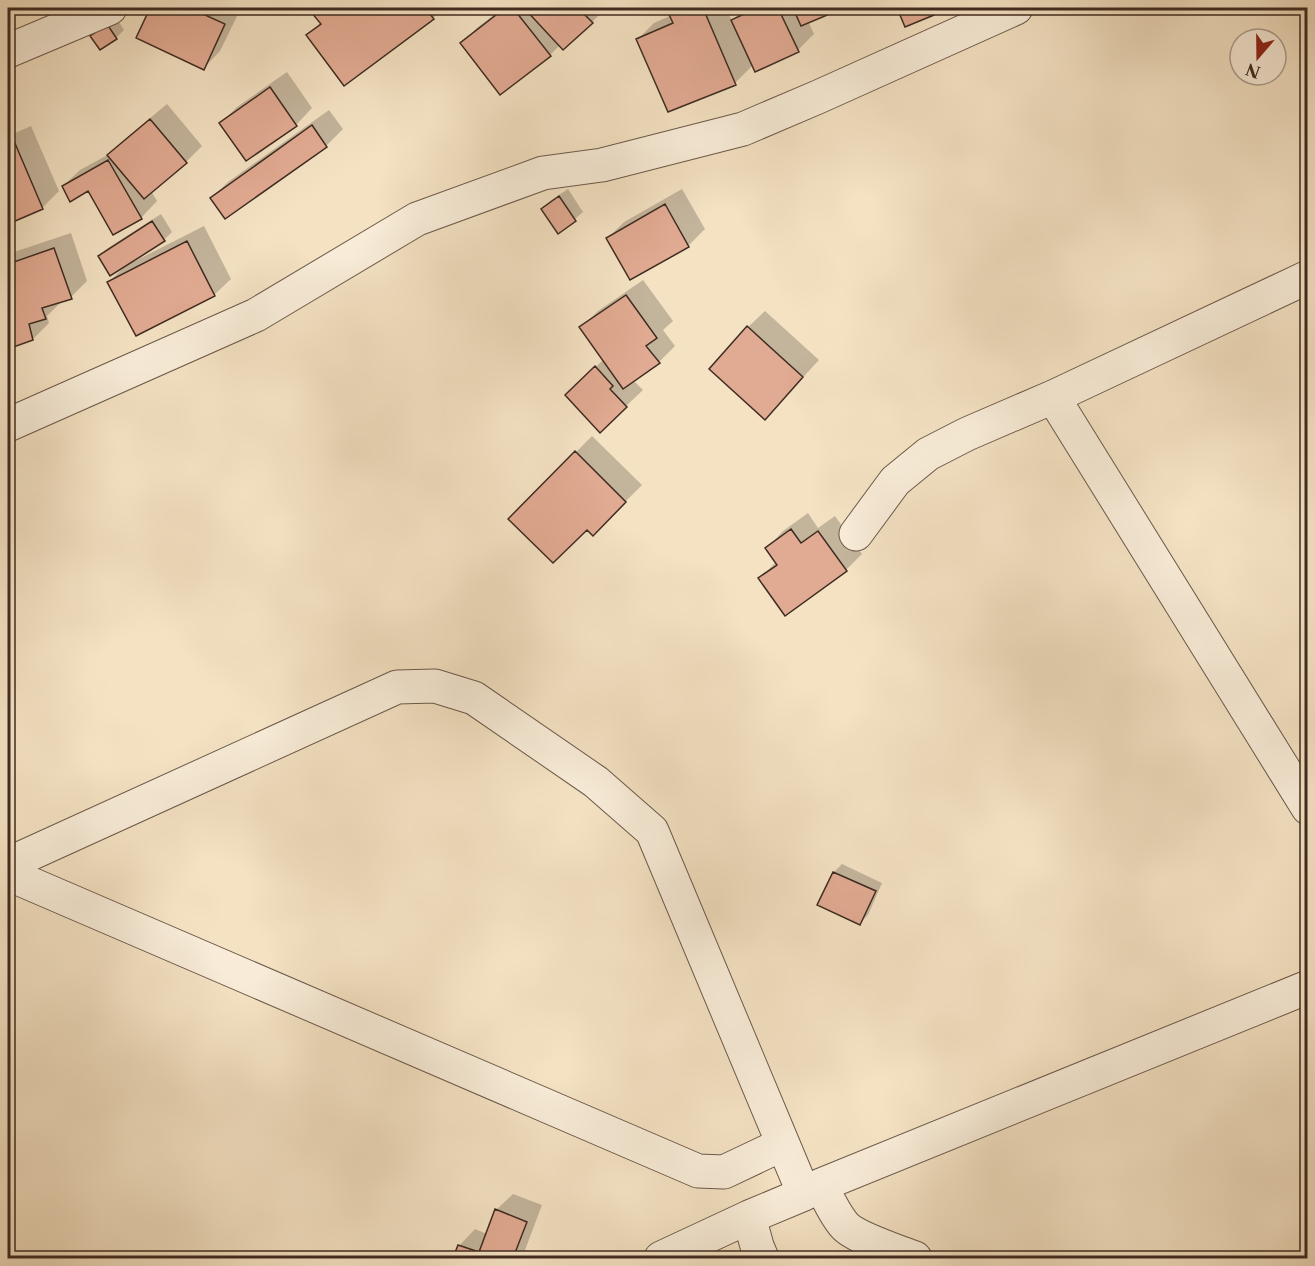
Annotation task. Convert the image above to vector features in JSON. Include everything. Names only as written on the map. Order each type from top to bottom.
[{"type":"street","points":[[8,51],[110,8]]},
{"type":"street","points":[[8,425],[256,315],[417,219],[543,173],[602,165],[743,129],[1016,8]]},
{"type":"street","points":[[856,534],[895,481],[928,454],[1308,277]]},
{"type":"street","points":[[1053,397],[1308,808]]},
{"type":"street","points":[[8,864],[397,687],[435,686],[474,698],[596,782],[652,831],[783,1144],[812,1190],[847,1229],[915,1258]]},
{"type":"street","points":[[8,874],[698,1171],[724,1172],[783,1144]]},
{"type":"street","points":[[661,1258],[753,1245],[812,1190],[1308,987]]},
{"type":"building","points":[[150,8],[190,8],[225,24],[204,70],[136,38]]},
{"type":"building","points":[[317,8],[425,8],[434,19],[344,86],[306,35],[321,24],[311,12]]},
{"type":"building","points":[[505,8],[513,8],[551,56],[500,95],[460,43]]},
{"type":"building","points":[[524,8],[578,8],[593,23],[563,50]]},
{"type":"building","points":[[666,8],[703,8],[736,85],[668,112],[636,39],[673,23]]},
{"type":"building","points":[[757,8],[778,8],[799,52],[755,72],[731,20]]},
{"type":"building","points":[[793,8],[844,8],[801,26]]},
{"type":"building","points":[[897,8],[931,8],[934,15],[905,27]]},
{"type":"building","points":[[103,18],[117,39],[100,50],[90,36],[96,32]]},
{"type":"building","points":[[270,87],[297,126],[246,161],[219,123]]},
{"type":"building","points":[[150,119],[187,163],[144,199],[107,155]]},
{"type":"building","points":[[312,125],[327,147],[225,219],[210,198]]},
{"type":"building","points":[[14,141],[43,209],[8,224],[8,144]]},
{"type":"building","points":[[108,160],[142,219],[113,235],[88,191],[70,202],[62,186]]},
{"type":"building","points":[[559,196],[576,221],[558,234],[541,209]]},
{"type":"building","points":[[665,204],[689,247],[630,280],[606,238]]},
{"type":"building","points":[[152,221],[165,241],[110,276],[98,256]]},
{"type":"building","points":[[187,241],[215,296],[136,336],[107,282]]},
{"type":"building","points":[[54,248],[72,299],[42,308],[46,319],[29,324],[33,340],[8,349],[8,264]]},
{"type":"building","points":[[626,295],[657,338],[646,346],[660,363],[623,389],[579,327]]},
{"type":"building","points":[[747,326],[803,377],[765,420],[709,369]]},
{"type":"building","points":[[595,366],[613,386],[610,389],[627,407],[600,433],[565,395]]},
{"type":"building","points":[[575,451],[626,502],[593,536],[587,530],[553,563],[508,519]]},
{"type":"building","points":[[791,529],[801,543],[818,531],[847,571],[785,616],[758,578],[777,565],[765,548]]},
{"type":"building","points":[[833,872],[876,891],[860,925],[817,905]]},
{"type":"building","points":[[495,1209],[527,1222],[513,1258],[453,1258],[458,1245],[479,1252]]}]
